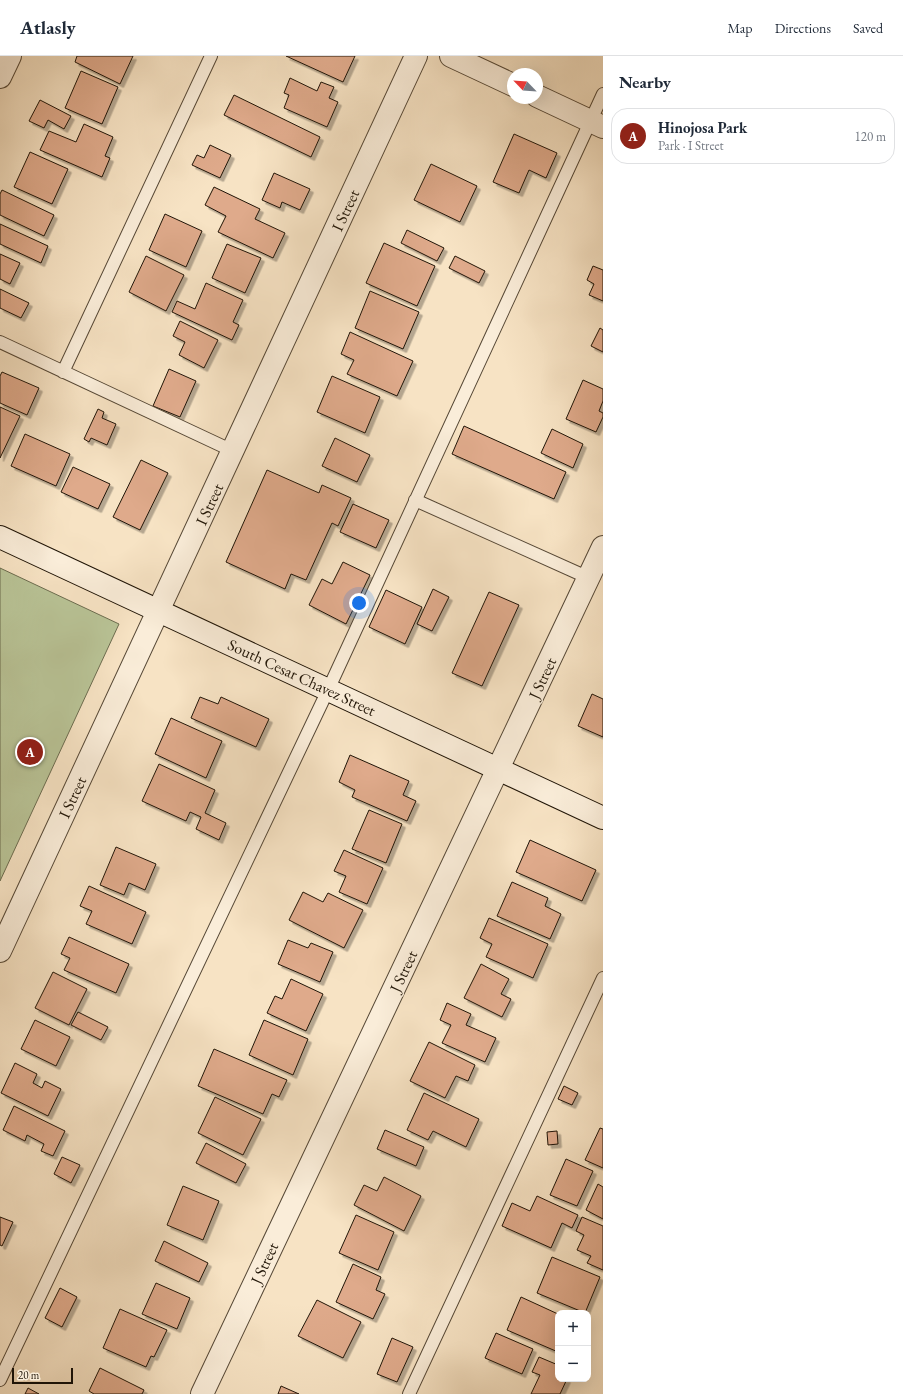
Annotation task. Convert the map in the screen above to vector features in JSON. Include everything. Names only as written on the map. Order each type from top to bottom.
[{"type":"street","points":[[0,77],[10,56]]},
{"type":"street","name":"I Street","points":[[0,951],[416,56]]},
{"type":"street","points":[[451,56],[507,82]]},
{"type":"street","points":[[543,99],[597,124]]},
{"type":"street","name":"South Cesar Chavez Street","points":[[0,537],[603,818]]},
{"type":"street","name":"J Street","points":[[202,1394],[603,547]]},
{"type":"lane","points":[[62,372],[211,56]]},
{"type":"lane","points":[[0,1380],[328,690],[415,500],[597,124],[603,94]]},
{"type":"lane","points":[[0,342],[233,451]]},
{"type":"lane","points":[[415,500],[589,578]]},
{"type":"lane","points":[[409,1394],[603,978]]},
{"type":"green space","points":[[0,568],[119,624],[0,881]]},
{"type":"building","points":[[77,56],[133,56],[120,84],[75,62]]},
{"type":"building","points":[[286,56],[355,56],[343,82]]},
{"type":"building","points":[[81,71],[118,87],[102,124],[65,108]]},
{"type":"building","points":[[290,78],[317,91],[321,82],[334,87],[329,98],[338,102],[327,127],[284,108],[289,95],[284,93]]},
{"type":"building","points":[[234,95],[320,137],[311,157],[224,115]]},
{"type":"building","points":[[40,100],[71,116],[64,129],[48,120],[44,128],[29,121]]},
{"type":"building","points":[[84,124],[113,137],[105,156],[110,158],[102,177],[40,150],[49,131],[76,142]]},
{"type":"building","points":[[514,134],[557,153],[546,178],[529,170],[519,193],[493,182]]},
{"type":"building","points":[[210,145],[231,155],[220,178],[192,165],[197,155],[204,158]]},
{"type":"building","points":[[30,152],[68,169],[52,204],[14,187]]},
{"type":"building","points":[[431,164],[477,186],[460,222],[414,200]]},
{"type":"building","points":[[274,173],[310,189],[300,210],[282,202],[280,208],[262,200]]},
{"type":"building","points":[[214,187],[260,209],[255,219],[285,233],[273,258],[218,232],[226,216],[205,205]]},
{"type":"building","points":[[2,190],[54,215],[44,236],[0,215],[0,194]]},
{"type":"building","points":[[165,214],[202,231],[186,267],[149,250]]},
{"type":"building","points":[[0,224],[48,246],[41,263],[0,244]]},
{"type":"building","points":[[407,230],[444,248],[437,261],[401,243]]},
{"type":"building","points":[[384,243],[435,266],[417,306],[366,283]]},
{"type":"building","points":[[227,244],[261,258],[245,293],[212,278]]},
{"type":"building","points":[[0,254],[20,263],[10,284],[0,279]]},
{"type":"building","points":[[146,256],[184,275],[166,311],[129,292]]},
{"type":"building","points":[[455,256],[485,271],[479,283],[449,268]]},
{"type":"building","points":[[593,266],[603,270],[603,301],[589,295],[594,284],[587,280]]},
{"type":"building","points":[[206,283],[243,300],[233,322],[239,325],[232,340],[172,312],[177,301],[195,309]]},
{"type":"building","points":[[0,289],[29,303],[21,318],[0,308]]},
{"type":"building","points":[[370,291],[419,312],[403,349],[355,328]]},
{"type":"building","points":[[180,321],[218,340],[204,368],[179,355],[185,342],[173,336]]},
{"type":"building","points":[[600,328],[603,330],[603,352],[591,346]]},
{"type":"building","points":[[350,332],[413,361],[397,396],[347,374],[354,360],[341,354]]},
{"type":"building","points":[[169,369],[196,381],[180,417],[153,406]]},
{"type":"building","points":[[2,372],[39,388],[27,415],[0,403],[0,376]]},
{"type":"building","points":[[332,376],[380,397],[365,433],[317,412]]},
{"type":"building","points":[[583,380],[603,389],[603,401],[599,411],[603,413],[603,417],[596,432],[566,419]]},
{"type":"building","points":[[0,407],[20,416],[0,458]]},
{"type":"building","points":[[98,409],[104,412],[102,418],[116,424],[107,445],[91,438],[89,442],[84,439]]},
{"type":"building","points":[[464,426],[566,472],[554,499],[452,454]]},
{"type":"building","points":[[552,429],[583,444],[573,468],[541,453]]},
{"type":"building","points":[[25,434],[70,454],[56,486],[11,466]]},
{"type":"building","points":[[335,438],[370,455],[357,482],[322,466]]},
{"type":"building","points":[[141,460],[168,473],[140,530],[113,517]]},
{"type":"building","points":[[73,467],[110,484],[98,509],[61,492]]},
{"type":"building","points":[[267,470],[319,493],[322,485],[351,498],[338,526],[332,523],[306,580],[291,574],[285,589],[226,562]]},
{"type":"building","points":[[353,504],[389,520],[376,548],[340,532]]},
{"type":"building","points":[[343,562],[370,575],[346,624],[309,605],[322,579],[332,584]]},
{"type":"building","points":[[433,589],[449,597],[432,631],[417,624]]},
{"type":"building","points":[[386,590],[422,607],[405,644],[369,627]]},
{"type":"building","points":[[489,592],[519,605],[482,686],[452,673]]},
{"type":"building","points":[[592,694],[603,699],[603,737],[578,726]]},
{"type":"building","points":[[200,697],[218,704],[221,697],[269,719],[256,747],[191,718]]},
{"type":"building","points":[[171,718],[222,741],[206,778],[155,754]]},
{"type":"building","points":[[350,755],[409,781],[403,795],[416,801],[407,821],[352,797],[355,790],[339,782]]},
{"type":"building","points":[[159,764],[215,790],[205,813],[226,823],[219,840],[196,829],[201,817],[190,812],[186,821],[142,801]]},
{"type":"building","points":[[369,810],[402,824],[386,863],[352,849]]},
{"type":"building","points":[[530,840],[596,870],[582,901],[516,872]]},
{"type":"building","points":[[116,847],[156,864],[145,890],[129,883],[124,895],[100,885]]},
{"type":"building","points":[[344,850],[383,868],[367,904],[339,892],[346,876],[334,871]]},
{"type":"building","points":[[512,882],[548,898],[545,906],[561,914],[550,939],[497,916]]},
{"type":"building","points":[[89,886],[146,912],[132,944],[86,924],[92,911],[80,906]]},
{"type":"building","points":[[303,892],[323,902],[328,893],[363,910],[344,948],[289,920]]},
{"type":"building","points":[[489,918],[548,944],[533,978],[486,957],[492,944],[480,938]]},
{"type":"building","points":[[69,937],[129,964],[116,993],[64,970],[70,958],[61,954]]},
{"type":"building","points":[[288,940],[308,948],[311,943],[333,952],[320,982],[278,964]]},
{"type":"building","points":[[481,964],[509,979],[501,994],[511,999],[502,1017],[464,998]]},
{"type":"building","points":[[53,972],[87,989],[69,1025],[35,1008]]},
{"type":"building","points":[[291,979],[323,994],[306,1031],[267,1013],[275,996],[282,999]]},
{"type":"building","points":[[447,1003],[471,1014],[466,1025],[496,1038],[485,1062],[442,1043],[451,1025],[440,1020]]},
{"type":"building","points":[[78,1012],[108,1027],[101,1040],[71,1025]]},
{"type":"building","points":[[35,1020],[70,1037],[56,1066],[21,1049]]},
{"type":"building","points":[[264,1020],[308,1039],[293,1075],[249,1055]]},
{"type":"building","points":[[429,1042],[475,1065],[468,1081],[456,1076],[445,1098],[410,1081]]},
{"type":"building","points":[[214,1049],[287,1080],[279,1097],[272,1094],[263,1114],[198,1086]]},
{"type":"building","points":[[15,1063],[37,1074],[33,1083],[42,1088],[45,1081],[61,1089],[48,1116],[1,1093]]},
{"type":"building","points":[[564,1086],[578,1093],[572,1105],[558,1099]]},
{"type":"building","points":[[424,1093],[479,1119],[466,1147],[433,1131],[428,1140],[407,1130]]},
{"type":"building","points":[[215,1097],[261,1119],[243,1155],[198,1133]]},
{"type":"building","points":[[14,1106],[65,1131],[53,1156],[41,1151],[44,1144],[27,1135],[25,1141],[3,1130]]},
{"type":"building","points":[[600,1128],[603,1129],[603,1168],[585,1160]]},
{"type":"building","points":[[385,1130],[424,1147],[416,1166],[377,1149]]},
{"type":"building","points":[[557,1131],[558,1144],[548,1145],[547,1132]]},
{"type":"building","points":[[206,1143],[246,1164],[236,1183],[196,1163]]},
{"type":"building","points":[[62,1157],[80,1165],[71,1183],[54,1174]]},
{"type":"building","points":[[566,1159],[593,1171],[577,1206],[550,1195]]},
{"type":"building","points":[[384,1177],[421,1196],[404,1231],[354,1205],[364,1185],[377,1191]]},
{"type":"building","points":[[598,1184],[603,1187],[603,1219],[586,1210]]},
{"type":"building","points":[[183,1186],[219,1201],[203,1240],[167,1225]]},
{"type":"building","points":[[537,1196],[578,1215],[572,1228],[562,1223],[551,1248],[502,1226],[512,1203],[530,1211]]},
{"type":"building","points":[[356,1215],[394,1232],[378,1270],[339,1253]]},
{"type":"building","points":[[0,1217],[13,1222],[2,1246],[0,1245]]},
{"type":"building","points":[[582,1217],[603,1226],[603,1270],[587,1263],[591,1256],[577,1250],[584,1235],[576,1231]]},
{"type":"building","points":[[164,1241],[208,1263],[199,1282],[155,1261]]},
{"type":"building","points":[[552,1257],[600,1277],[586,1310],[578,1310],[537,1293]]},
{"type":"building","points":[[353,1264],[381,1277],[376,1290],[385,1294],[373,1319],[336,1302]]},
{"type":"building","points":[[156,1283],[190,1298],[177,1329],[142,1314]]},
{"type":"building","points":[[60,1288],[77,1297],[62,1327],[45,1318]]},
{"type":"building","points":[[521,1297],[555,1313],[555,1351],[507,1330]]},
{"type":"building","points":[[317,1300],[361,1322],[343,1358],[298,1336]]},
{"type":"building","points":[[120,1309],[167,1330],[154,1357],[151,1356],[146,1367],[103,1348]]},
{"type":"building","points":[[496,1333],[533,1349],[522,1374],[485,1358]]},
{"type":"building","points":[[392,1338],[413,1347],[397,1382],[377,1374]]},
{"type":"building","points":[[539,1357],[555,1364],[555,1382],[566,1382],[560,1394],[531,1394],[540,1375],[532,1372]]},
{"type":"building","points":[[100,1368],[144,1390],[142,1394],[94,1394],[89,1391]]},
{"type":"building","points":[[281,1386],[299,1394],[278,1394]]},
{"type":"building","points":[[28,1388],[39,1394],[25,1394]]},
{"type":"place","name":"Hinojosa Park","points":[[30,752]]}]
